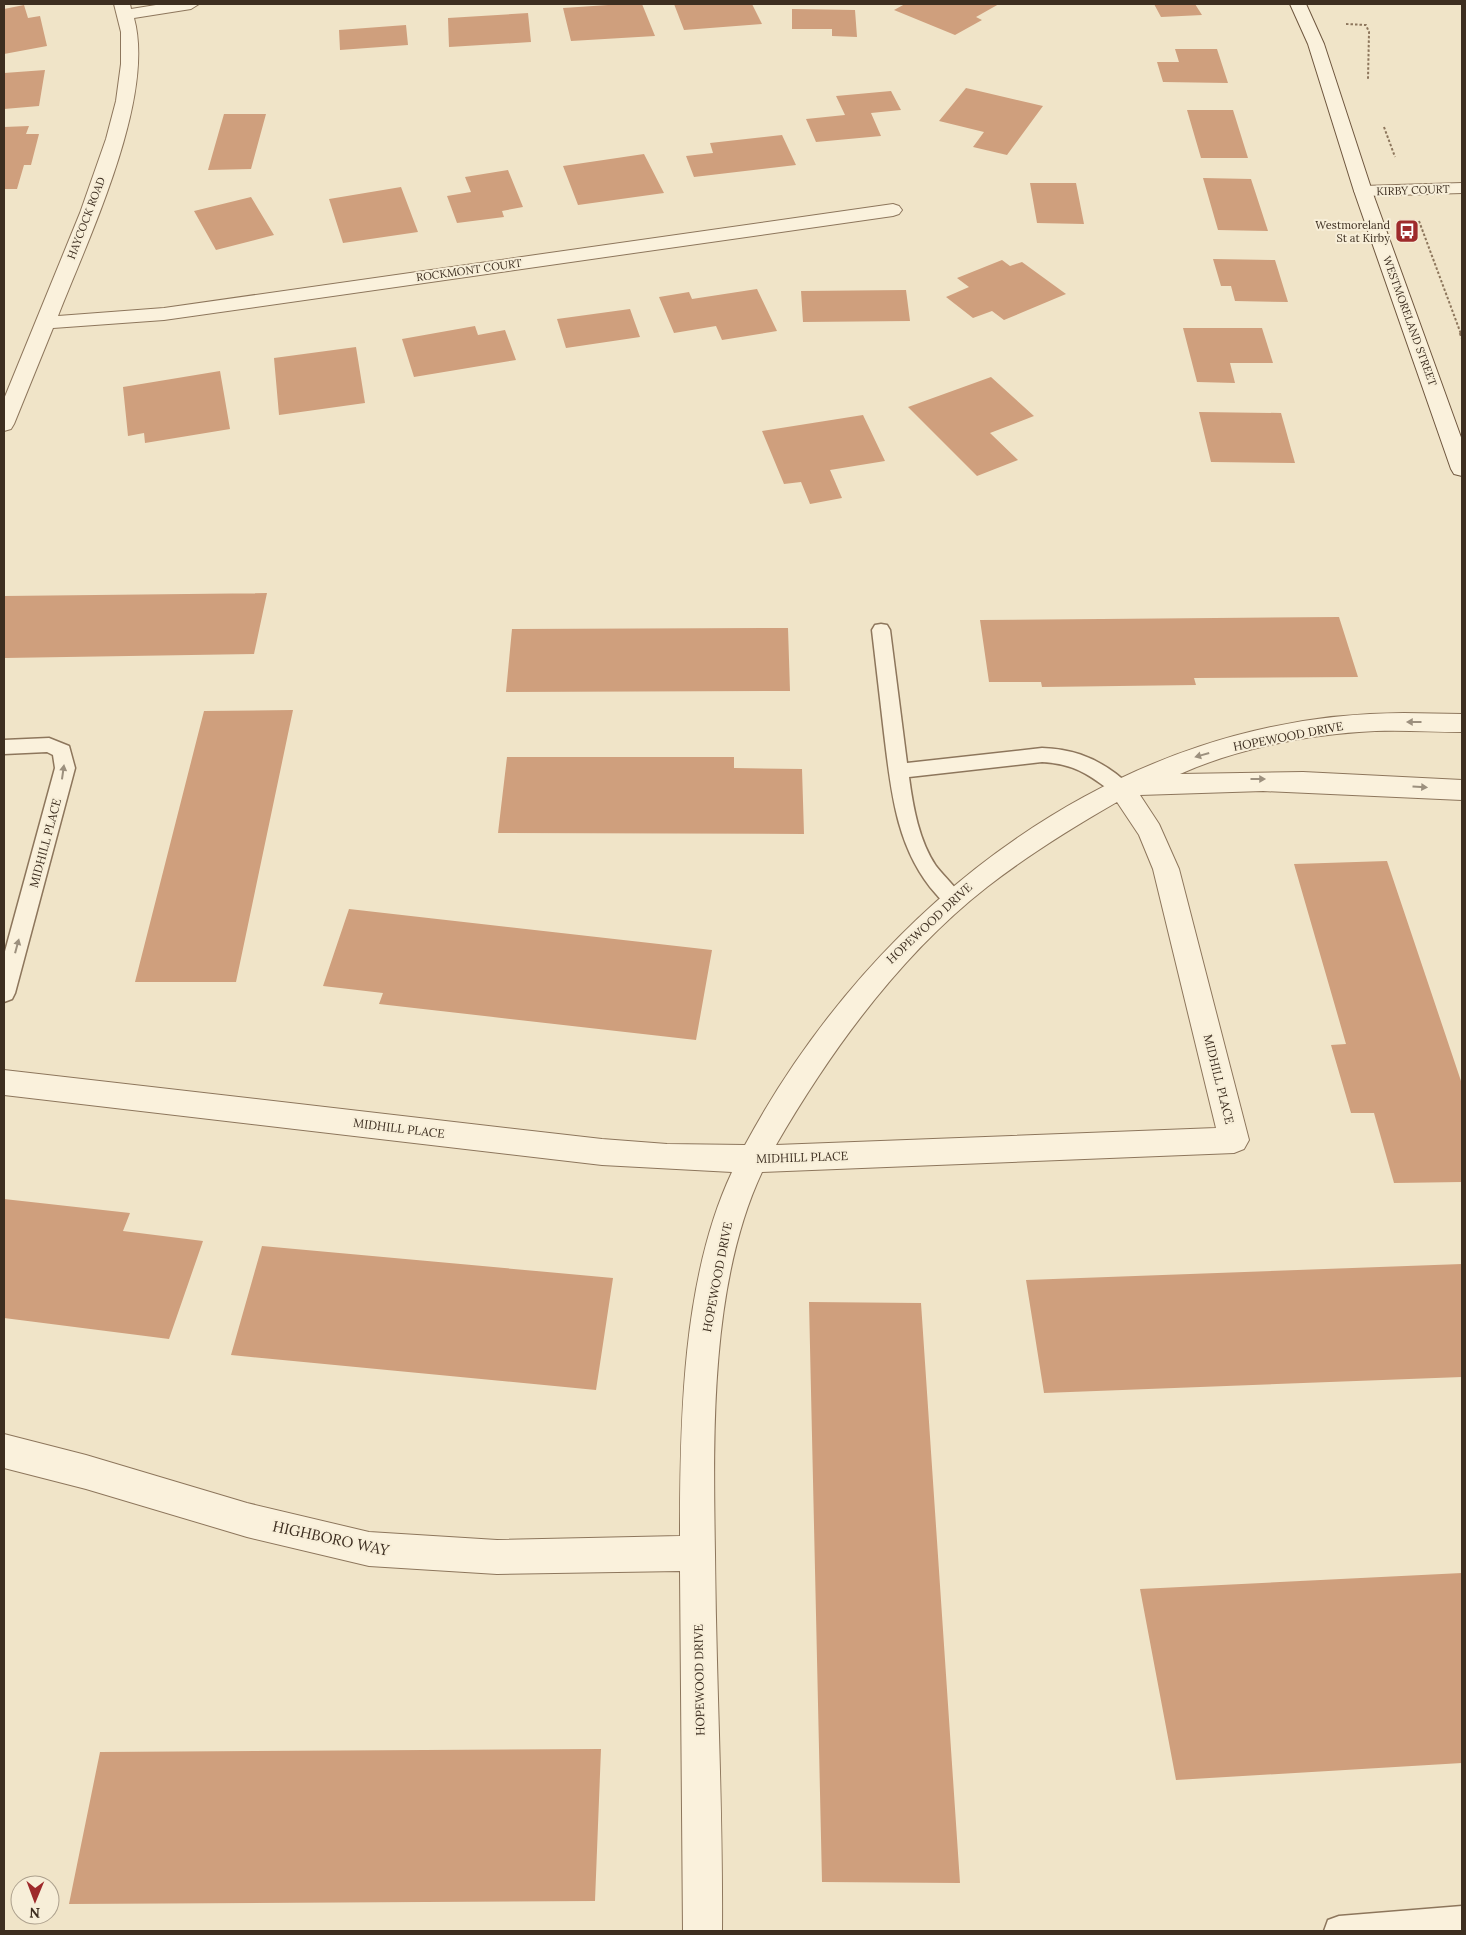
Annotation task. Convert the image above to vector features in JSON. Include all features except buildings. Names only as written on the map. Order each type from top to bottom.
[{"type":"street","points":[[124,9],[191,4]]},
{"type":"street","name":"WESTMORELAND STREET","points":[[1298,4],[1330,86],[1363,191],[1458,448],[1462,469]]},
{"type":"street","name":"HAYCOCK ROAD","points":[[4,424],[112,149],[123,101],[130,53],[130,31],[124,9]]},
{"type":"street","name":"KIRBY COURT","points":[[1363,191],[1462,188]]},
{"type":"street","name":"ROCKMONT COURT","points":[[45,322],[116,319],[164,314],[893,210]]},
{"type":"street","name":"HOPEWOOD DRIVE","points":[[703,1931],[698,1553],[700,1404],[708,1316],[725,1232],[751,1159],[836,1027],[892,957],[979,876],[1042,832],[1122,789],[1171,765],[1196,756],[1303,730],[1368,722],[1462,722]]},
{"type":"street","name":"HOPEWOOD DRIVE","points":[[1122,789],[1209,780],[1258,779],[1462,790]]},
{"type":"street","name":"MIDHILL PLACE","points":[[4,1082],[602,1152],[667,1157],[751,1159],[1234,1140],[1166,869],[1150,831],[1122,789]]},
{"type":"street","name":"HIGHBORO WAY","points":[[4,1451],[86,1472],[247,1520],[369,1549],[497,1557],[698,1553]]},
{"type":"lane","points":[[881,630],[904,812],[916,849],[927,868],[953,900]]},
{"type":"lane","name":"MIDHILL PLACE","points":[[4,747],[49,745],[62,751],[65,768],[4,993]]},
{"type":"lane","points":[[898,771],[1042,755],[1063,755],[1080,760],[1122,789]]},
{"type":"lane","points":[[1339,1931],[1462,1921]]},
{"type":"place","name":"Westmoreland St at Kirby","points":[[1407,231]]}]
